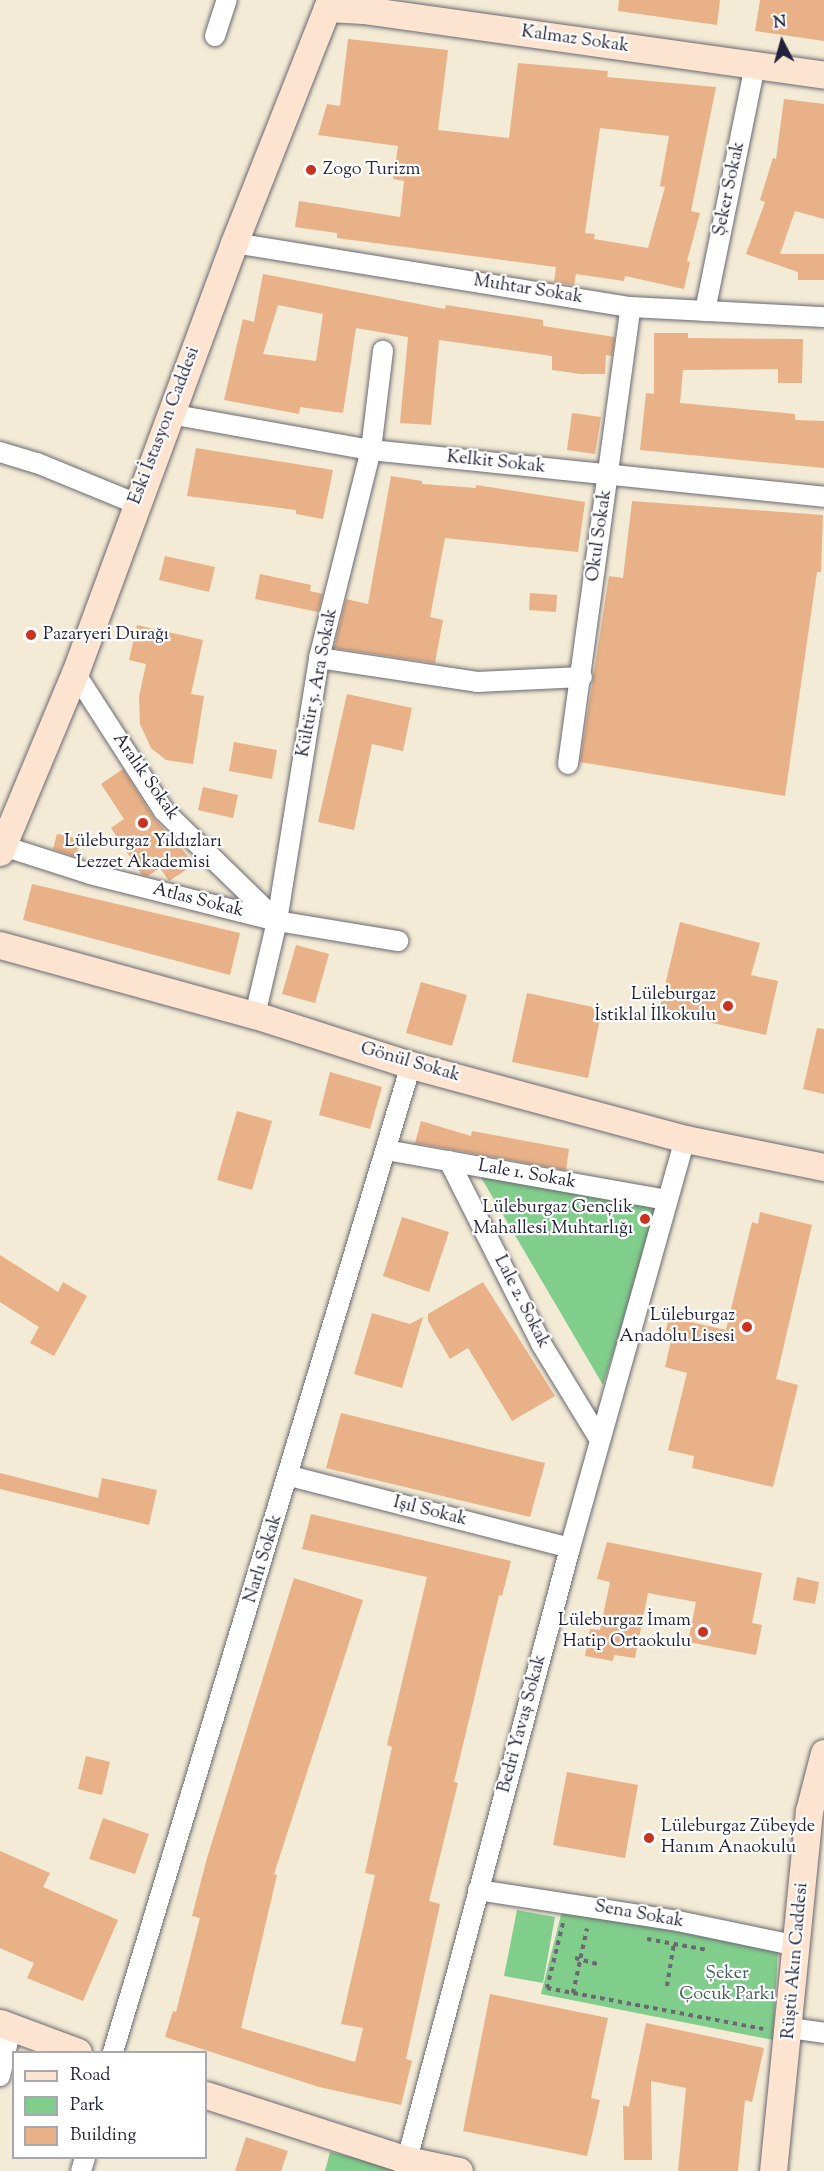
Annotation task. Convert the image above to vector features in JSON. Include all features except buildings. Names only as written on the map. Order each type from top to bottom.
[{"type":"street","points":[[215,36],[227,0]]},
{"type":"street","name":"Kalmaz Sokak","points":[[328,4],[824,75]]},
{"type":"street","name":"Eski İstasyon Caddesi","points":[[1,849],[75,673],[234,243],[328,4]]},
{"type":"street","name":"Şeker Sokak","points":[[705,311],[755,66]]},
{"type":"street","name":"Muhtar Sokak","points":[[234,243],[631,307],[824,317]]},
{"type":"street","name":"Okul Sokak","points":[[568,764],[582,677],[631,307]]},
{"type":"street","name":"Kültür 5. Ara Sokak","points":[[255,1015],[277,921],[319,658],[371,450],[383,351]]},
{"type":"street","name":"Kelkit Sokak","points":[[170,414],[371,450],[824,497]]},
{"type":"street","points":[[0,452],[37,463],[136,504]]},
{"type":"street","points":[[319,658],[477,682],[582,677]]},
{"type":"street","name":"Aralık Sokak","points":[[75,673],[164,811],[277,921]]},
{"type":"street","name":"Atlas Sokak","points":[[1,849],[277,921],[398,941]]},
{"type":"street","name":"Gönül Sokak","points":[[0,945],[255,1015],[411,1065],[685,1139],[824,1167]]},
{"type":"street","name":"Narlı Sokak","points":[[113,2051],[290,1476],[411,1065]]},
{"type":"street","name":"Bedri Yavaş Sokak","points":[[405,2166],[570,1548],[685,1139]]},
{"type":"street","name":"Lale 1. Sokak","points":[[386,1150],[668,1200]]},
{"type":"street","name":"Lale 2. Sokak","points":[[449,1161],[542,1345],[600,1440]]},
{"type":"street","name":"Işıl Sokak","points":[[290,1476],[570,1548]]},
{"type":"street","name":"Rüştü Akın Caddesi","points":[[773,2171],[778,2023],[798,1946],[824,1753]]},
{"type":"street","name":"Sena Sokak","points":[[478,1890],[563,1901],[678,1921],[798,1946]]},
{"type":"street","points":[[778,2023],[824,2033]]},
{"type":"street","points":[[0,2076],[5,2025],[75,2051]]},
{"type":"street","points":[[207,2095],[405,2166],[459,2171]]},
{"type":"path","points":[[563,1901],[559,1916],[563,1923],[547,1988],[765,2030],[778,2023]]},
{"type":"path","points":[[667,1986],[678,1921]]},
{"type":"path","points":[[563,1923],[571,1925]]},
{"type":"path","points":[[579,1926],[598,1930]]},
{"type":"path","points":[[573,1993],[578,1959],[587,1928]]},
{"type":"path","points":[[641,1938],[718,1952]]},
{"type":"path","points":[[578,1959],[597,1964]]},
{"type":"green space","points":[[479,1174],[660,1204],[603,1385]]},
{"type":"green space","points":[[517,1910],[555,1917],[543,1983],[504,1976]]},
{"type":"green space","name":"Şeker Çocuk Parkı","points":[[562,1911],[778,1950],[773,2040],[541,1994]]},
{"type":"green space","points":[[330,2152],[395,2167],[394,2171],[325,2171]]},
{"type":"place","name":"Zogo Turizm","points":[[311,170]]},
{"type":"place","name":"Pazaryeri Durağı","points":[[31,635]]},
{"type":"place","name":"Lüleburgaz Yıldızları Lezzet Akademisi","points":[[143,823]]},
{"type":"place","name":"Lüleburgaz İstiklal İlkokulu","points":[[728,1006]]},
{"type":"place","name":"Lüleburgaz Gençlik Mahallesi Muhtarlığı","points":[[645,1219]]},
{"type":"place","name":"Lüleburgaz Anadolu Lisesi","points":[[747,1327]]},
{"type":"place","name":"Lüleburgaz İmam Hatip Ortaokulu","points":[[703,1632]]},
{"type":"place","name":"Lüleburgaz Zübeyde Hanım Anaokulu","points":[[649,1838]]}]
